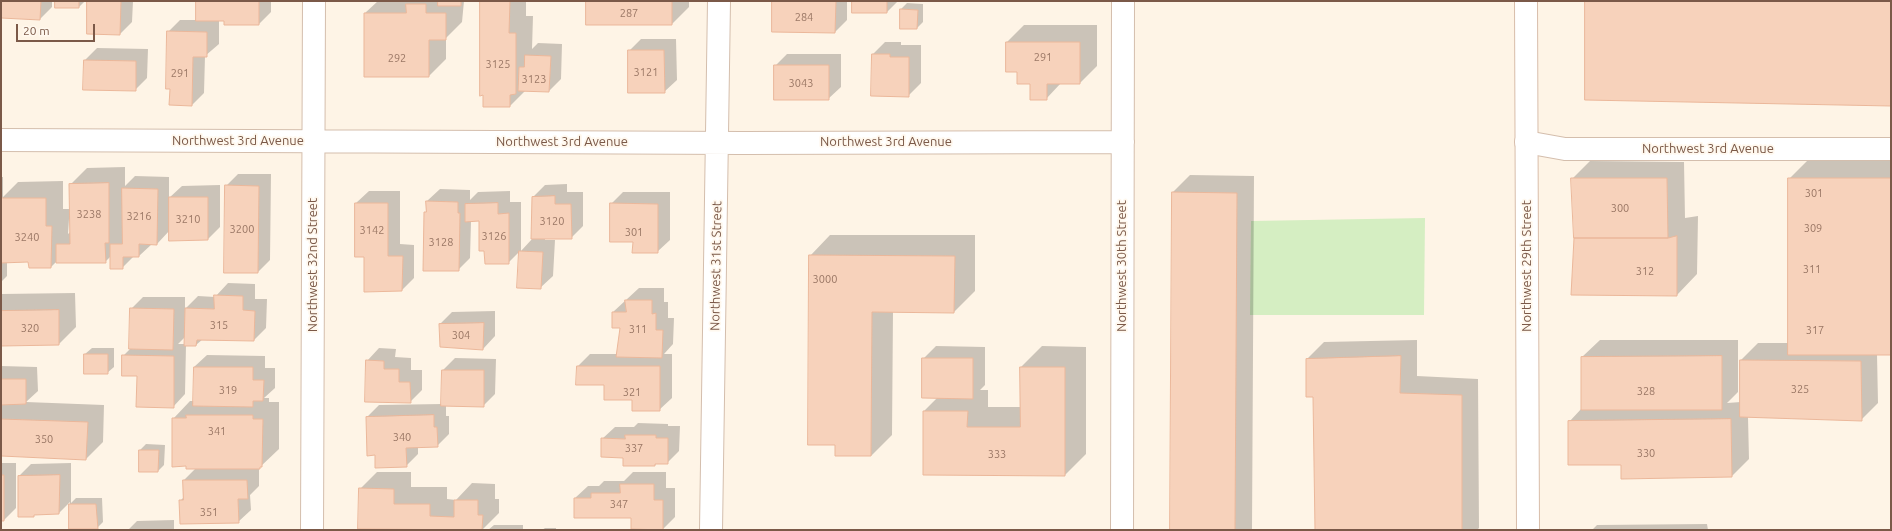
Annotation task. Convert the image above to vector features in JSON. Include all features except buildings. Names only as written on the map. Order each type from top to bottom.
[{"type":"street","name":"Northwest 32nd Street","points":[[312,530],[314,1]]},
{"type":"street","name":"Northwest 31st Street","points":[[711,530],[719,1]]},
{"type":"street","name":"Northwest 30th Street","points":[[1122,530],[1123,1]]},
{"type":"street","name":"Northwest 29th Street","points":[[1526,1],[1528,530]]},
{"type":"street","name":"Northwest 3rd Avenue","points":[[1,140],[718,143],[1123,142]]},
{"type":"street","name":"Northwest 3rd Avenue","points":[[1526,142],[1566,149],[1891,149]]},
{"type":"green space","points":[[1425,218],[1424,315],[1250,315],[1251,221]]}]
